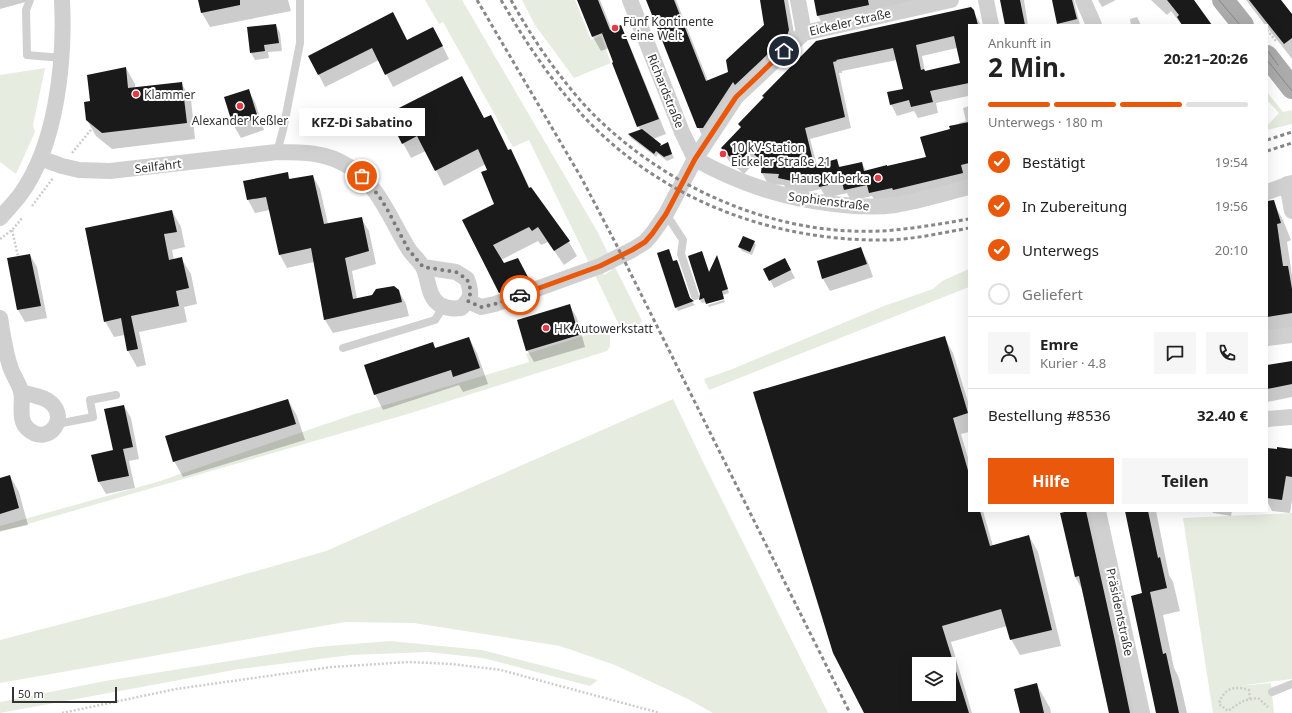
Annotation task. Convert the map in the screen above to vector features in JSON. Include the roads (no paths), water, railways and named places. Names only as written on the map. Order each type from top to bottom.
[{"type":"main road","points":[[1223,0],[1242,24]]},
{"type":"main road","points":[[1268,57],[1292,88]]},
{"type":"street","points":[[0,218],[20,194],[31,176],[40,158],[49,131],[56,103],[62,58],[62,0]]},
{"type":"street","name":"Richardstraße","points":[[630,0],[682,132],[695,159]]},
{"type":"street","points":[[798,0],[804,33]]},
{"type":"street","name":"Eickeler Straße","points":[[468,301],[481,307],[495,304],[600,266],[645,242],[666,214],[695,159],[736,97],[804,33],[951,0]]},
{"type":"street","points":[[986,0],[991,24]]},
{"type":"street","points":[[1083,0],[1094,24]]},
{"type":"street","name":"Seilfahrt","points":[[40,158],[79,170],[110,171],[277,152],[317,153],[332,158],[362,176],[379,196],[408,249],[423,267],[427,285],[432,295],[439,304],[444,306]]},
{"type":"street","name":"Sophienstraße","points":[[695,159],[738,181],[761,189],[804,200],[848,205],[872,207],[896,205],[968,187]]},
{"type":"street","points":[[1268,192],[1290,184],[1292,211]]},
{"type":"street","points":[[423,267],[456,272],[467,279],[471,291],[468,301],[461,308],[449,309],[444,306]]},
{"type":"street","points":[[0,318],[11,368],[21,392],[22,417],[25,426],[33,433],[42,435],[52,432],[57,424],[58,412],[54,405],[46,399],[21,392]]},
{"type":"street","points":[[1268,338],[1292,335]]},
{"type":"street","points":[[1268,419],[1292,418]]},
{"type":"street","name":"Präsidentstraße","points":[[1098,512],[1142,713]]},
{"type":"lane","points":[[30,0],[26,10],[27,55],[62,58]]},
{"type":"lane","points":[[277,152],[284,130],[300,43],[300,0]]},
{"type":"lane","points":[[666,214],[683,240],[681,254],[695,296]]},
{"type":"lane","points":[[343,348],[435,320],[444,306]]},
{"type":"lane","points":[[57,424],[93,417],[90,400],[116,395]]},
{"type":"lane","points":[[1272,692],[1292,684]]},
{"type":"tram line","points":[[1219,0],[1239,24]]},
{"type":"tram line","points":[[1268,51],[1278,65]]},
{"type":"tram line","points":[[1268,61],[1292,91]]},
{"type":"railway","points":[[477,0],[582,179],[616,244],[850,713]]},
{"type":"railway","points":[[501,0],[525,40],[561,90],[583,116],[616,147],[650,172],[686,194],[723,211],[763,224],[804,233],[845,239],[888,240],[928,236],[968,228]]},
{"type":"railway","points":[[511,0],[549,61],[560,76],[596,117],[625,143],[657,166],[692,186],[727,203],[765,216],[803,226],[842,231],[893,230],[968,219]]},
{"type":"railway","points":[[1268,140],[1292,132]]},
{"type":"railway","points":[[1268,151],[1292,143]]},
{"type":"place","name":"Fünf Kontinente - eine Welt","points":[[615,28]]},
{"type":"place","name":"Klammer","points":[[136,94]]},
{"type":"place","name":"Alexander Keßler","points":[[240,106]]},
{"type":"place","name":"10 kV-Station Eickeler Straße 21","points":[[723,154]]},
{"type":"place","name":"KFZ-Di Sabatino","points":[[362,176]]},
{"type":"place","name":"Haus Kuberka","points":[[878,178]]},
{"type":"place","name":"HK Autowerkstatt","points":[[546,328]]}]
